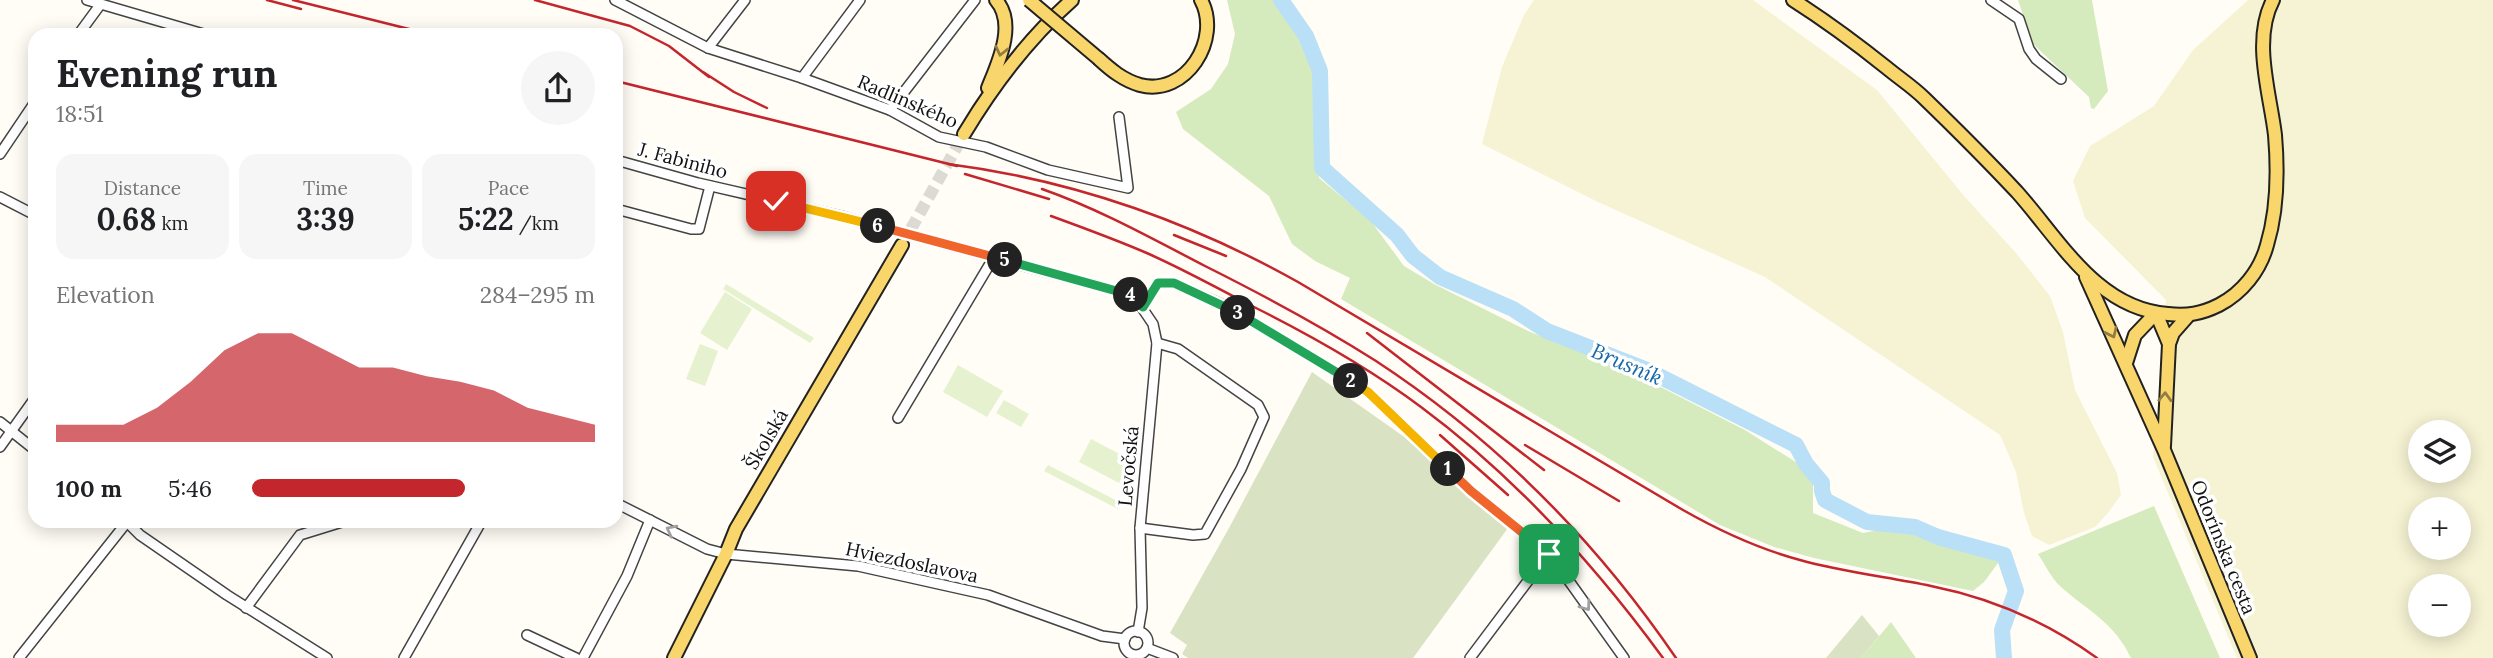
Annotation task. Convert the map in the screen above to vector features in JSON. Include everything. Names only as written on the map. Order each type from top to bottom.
[{"type":"main road","points":[[983,102],[1001,55],[1005,26],[1004,15],[996,0]]},
{"type":"main road","points":[[1029,0],[1119,76],[1140,85],[1154,86],[1175,80],[1191,69],[1205,47],[1208,20],[1201,0]]},
{"type":"main road","points":[[964,134],[983,102],[1025,47],[1073,0]]},
{"type":"main road","points":[[1793,0],[1921,95],[2017,192],[2083,270],[2108,294],[2139,310],[2188,316]]},
{"type":"main road","points":[[2164,450],[2169,344],[2179,323],[2188,316],[2212,309],[2243,288],[2258,268],[2268,245],[2276,155],[2264,37],[2267,14],[2273,0]]},
{"type":"main road","name":"Školská","points":[[674,658],[736,529],[902,245]]},
{"type":"main road","name":"Odorínska cesta","points":[[2083,270],[2164,450],[2250,658]]},
{"type":"main road","points":[[2156,313],[2169,344]]},
{"type":"main road","points":[[2126,363],[2135,335],[2156,313]]},
{"type":"street","points":[[87,0],[182,28]]},
{"type":"street","name":"Radlinského","points":[[615,0],[627,3],[708,48],[890,110],[939,137],[986,147],[1048,170],[1128,188],[1119,117]]},
{"type":"street","points":[[708,48],[745,0]]},
{"type":"street","points":[[802,78],[860,0]]},
{"type":"street","points":[[890,110],[975,0]]},
{"type":"street","points":[[1990,0],[2019,19],[2029,49],[2036,59],[2061,79]]},
{"type":"street","points":[[83,28],[100,5]]},
{"type":"street","points":[[0,154],[28,112]]},
{"type":"street","name":"J. Fabiniho","points":[[623,162],[710,186],[841,216],[1134,296],[1143,307]]},
{"type":"street","points":[[623,211],[699,229],[710,186]]},
{"type":"street","points":[[0,197],[28,211]]},
{"type":"street","points":[[898,418],[994,257]]},
{"type":"street","points":[[1143,307],[1158,283],[1174,283],[1232,309],[1368,392],[1471,491],[1549,554],[1624,658]]},
{"type":"street","name":"Levočská","points":[[1138,632],[1142,608],[1140,528],[1157,343],[1153,324],[1143,307]]},
{"type":"street","points":[[1140,528],[1193,535],[1206,534],[1241,469],[1264,417],[1258,405],[1178,349],[1157,343]]},
{"type":"street","points":[[0,447],[28,407]]},
{"type":"street","points":[[0,422],[28,444]]},
{"type":"street","name":"Hviezdoslavova","points":[[623,506],[707,548],[726,554],[858,566],[988,596],[1102,636],[1125,639]]},
{"type":"street","points":[[583,658],[627,576],[650,520]]},
{"type":"street","points":[[19,658],[122,528]]},
{"type":"street","points":[[133,528],[246,608],[327,658]]},
{"type":"street","points":[[246,608],[300,535],[323,528]]},
{"type":"street","points":[[404,658],[478,528]]},
{"type":"street","points":[[1470,658],[1549,554]]},
{"type":"street","points":[[1138,632],[1147,638],[1147,648],[1138,657],[1127,651],[1125,639],[1130,633],[1138,632]]},
{"type":"street","points":[[527,635],[576,658]]},
{"type":"street","points":[[1147,648],[1173,658]]},
{"type":"shaded area","points":[[1534,0],[1753,0],[1877,90],[2050,296],[2063,332],[2075,390],[2117,473],[2121,495],[2108,513],[2095,527],[2049,545],[2032,536],[2024,513],[2016,472],[2000,435],[1765,277],[1598,202],[1482,144],[1502,67],[1524,15]]},
{"type":"shaded area","points":[[2248,0],[2493,0],[2493,658],[2237,658],[2153,457],[2166,300],[2085,218],[2073,181],[2090,146],[2154,106],[2193,50]]},
{"type":"green space","points":[[1227,0],[1274,0],[1316,62],[1319,178],[1370,220],[1404,266],[1528,331],[1635,374],[1745,430],[1813,473],[1813,513],[1863,533],[1900,526],[1928,530],[2001,559],[1984,582],[1973,591],[1814,558],[1774,547],[1720,525],[1341,299],[1350,278],[1315,261],[1292,244],[1269,196],[1183,129],[1176,112],[1211,89],[1228,64],[1235,34]]},
{"type":"green space","points":[[2018,0],[2092,0],[2108,91],[2094,109],[2091,108],[2089,97],[2033,44]]},
{"type":"green space","points":[[726,284],[814,338],[810,343],[723,289]]},
{"type":"green space","points":[[725,292],[752,309],[727,350],[700,333]]},
{"type":"green space","points":[[700,344],[718,351],[705,386],[686,379]]},
{"type":"green space","points":[[958,365],[1003,391],[987,417],[943,392]]},
{"type":"green space","points":[[1312,372],[1403,436],[1508,528],[1413,658],[1188,658],[1182,654],[1187,645],[1170,633]]},
{"type":"green space","points":[[1004,400],[1029,414],[1021,427],[996,413]]},
{"type":"green space","points":[[1091,439],[1131,460],[1119,483],[1079,462]]},
{"type":"green space","points":[[1048,465],[1121,503],[1118,509],[1044,471]]},
{"type":"green space","points":[[2154,506],[2220,658],[2131,658],[2117,635],[2057,583],[2038,554]]},
{"type":"green space","points":[[1862,615],[1879,636],[1861,658],[1826,658]]},
{"type":"green space","points":[[1891,622],[1916,658],[1861,658]]},
{"type":"waterway","name":"Brusník","points":[[1281,0],[1306,36],[1320,71],[1322,168],[1397,235],[1413,256],[1440,277],[1513,309],[1547,331],[1647,370],[1796,445],[1806,464],[1822,483],[1825,500],[1867,522],[1915,527],[1938,537],[2004,555],[2016,591],[2002,630],[2004,658]]},
{"type":"tunnel","points":[[902,245],[964,134]]},
{"type":"railway","points":[[267,0],[301,9]]},
{"type":"railway","points":[[293,0],[405,28]]},
{"type":"railway","points":[[535,0],[630,26],[669,46],[709,77]]},
{"type":"railway","points":[[703,72],[734,92],[767,108]]},
{"type":"railway","points":[[623,83],[957,166]]},
{"type":"railway","points":[[948,164],[994,171],[1084,192],[1129,206],[1215,240],[1298,282],[1683,510],[1725,532],[1800,560],[1975,597],[2018,613],[2058,633],[2097,658]]},
{"type":"railway","points":[[965,174],[1049,199]]},
{"type":"railway","points":[[1042,189],[1125,224],[1270,300],[1355,348],[1420,391],[1502,458],[1541,495],[1612,573],[1676,658]]},
{"type":"railway","points":[[1051,216],[1137,249],[1189,273],[1319,341],[1421,407],[1521,492],[1610,589],[1663,658]]},
{"type":"railway","points":[[1174,235],[1226,256]]},
{"type":"railway","points":[[1367,333],[1544,470]]},
{"type":"railway","points":[[1440,435],[1508,495]]},
{"type":"railway","points":[[1525,445],[1619,501]]},
{"type":"route","points":[[776,201],[1110,288],[1134,296],[1143,307],[1158,283],[1174,283],[1232,309],[1368,392],[1471,491],[1549,554]]}]
